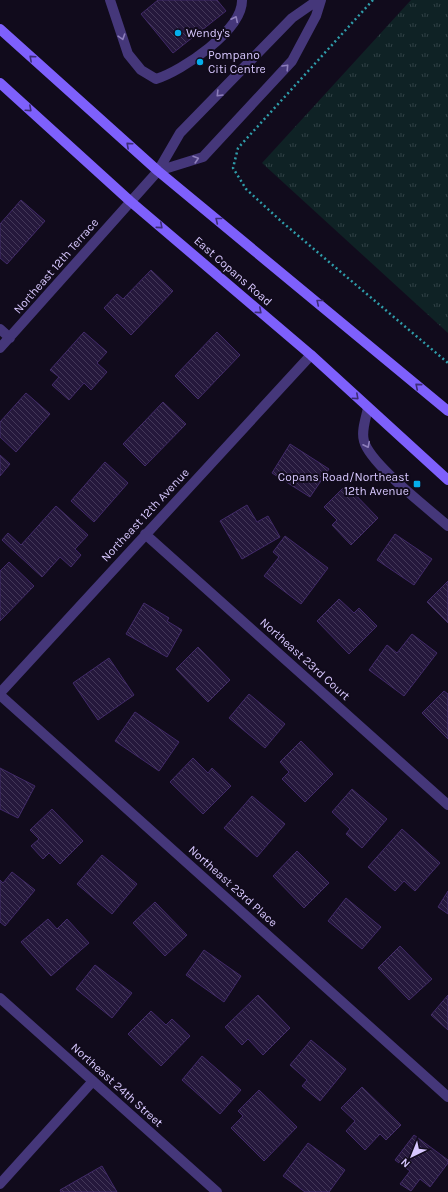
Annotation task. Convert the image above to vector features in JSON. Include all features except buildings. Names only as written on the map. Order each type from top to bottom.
[{"type":"main road","points":[[0,29],[158,171],[448,411]]},
{"type":"main road","name":"East Copans Road","points":[[0,83],[130,201],[311,355],[448,480]]},
{"type":"street","points":[[110,0],[128,54],[141,70],[156,79],[170,75],[213,45],[233,24],[242,4],[242,0]]},
{"type":"street","points":[[158,171],[203,157],[292,61],[316,16],[319,0]]},
{"type":"street","name":"Northeast 12th Terrace","points":[[0,348],[158,171],[180,134],[292,18],[319,0]]},
{"type":"street","points":[[0,329],[10,338]]},
{"type":"street","name":"Northeast 12th Avenue","points":[[0,694],[145,534],[311,355]]},
{"type":"street","points":[[368,408],[363,433],[364,442],[369,451],[382,467],[448,526]]},
{"type":"street","name":"Northeast 23rd Court","points":[[145,534],[448,805]]},
{"type":"street","name":"Northeast 23rd Place","points":[[0,694],[448,1097]]},
{"type":"street","name":"Northeast 24th Street","points":[[0,998],[217,1192]]},
{"type":"street","points":[[0,1184],[93,1081]]},
{"type":"path","points":[[373,0],[238,148],[233,168],[246,189],[282,222],[448,363]]},
{"type":"green space","points":[[411,0],[448,0],[448,333],[262,163]]},
{"type":"place","name":"Wendy's","points":[[178,33]]},
{"type":"place","name":"Pompano Citi Centre","points":[[200,62]]},
{"type":"place","name":"Copans Road/Northeast 12th Avenue","points":[[417,484]]}]
